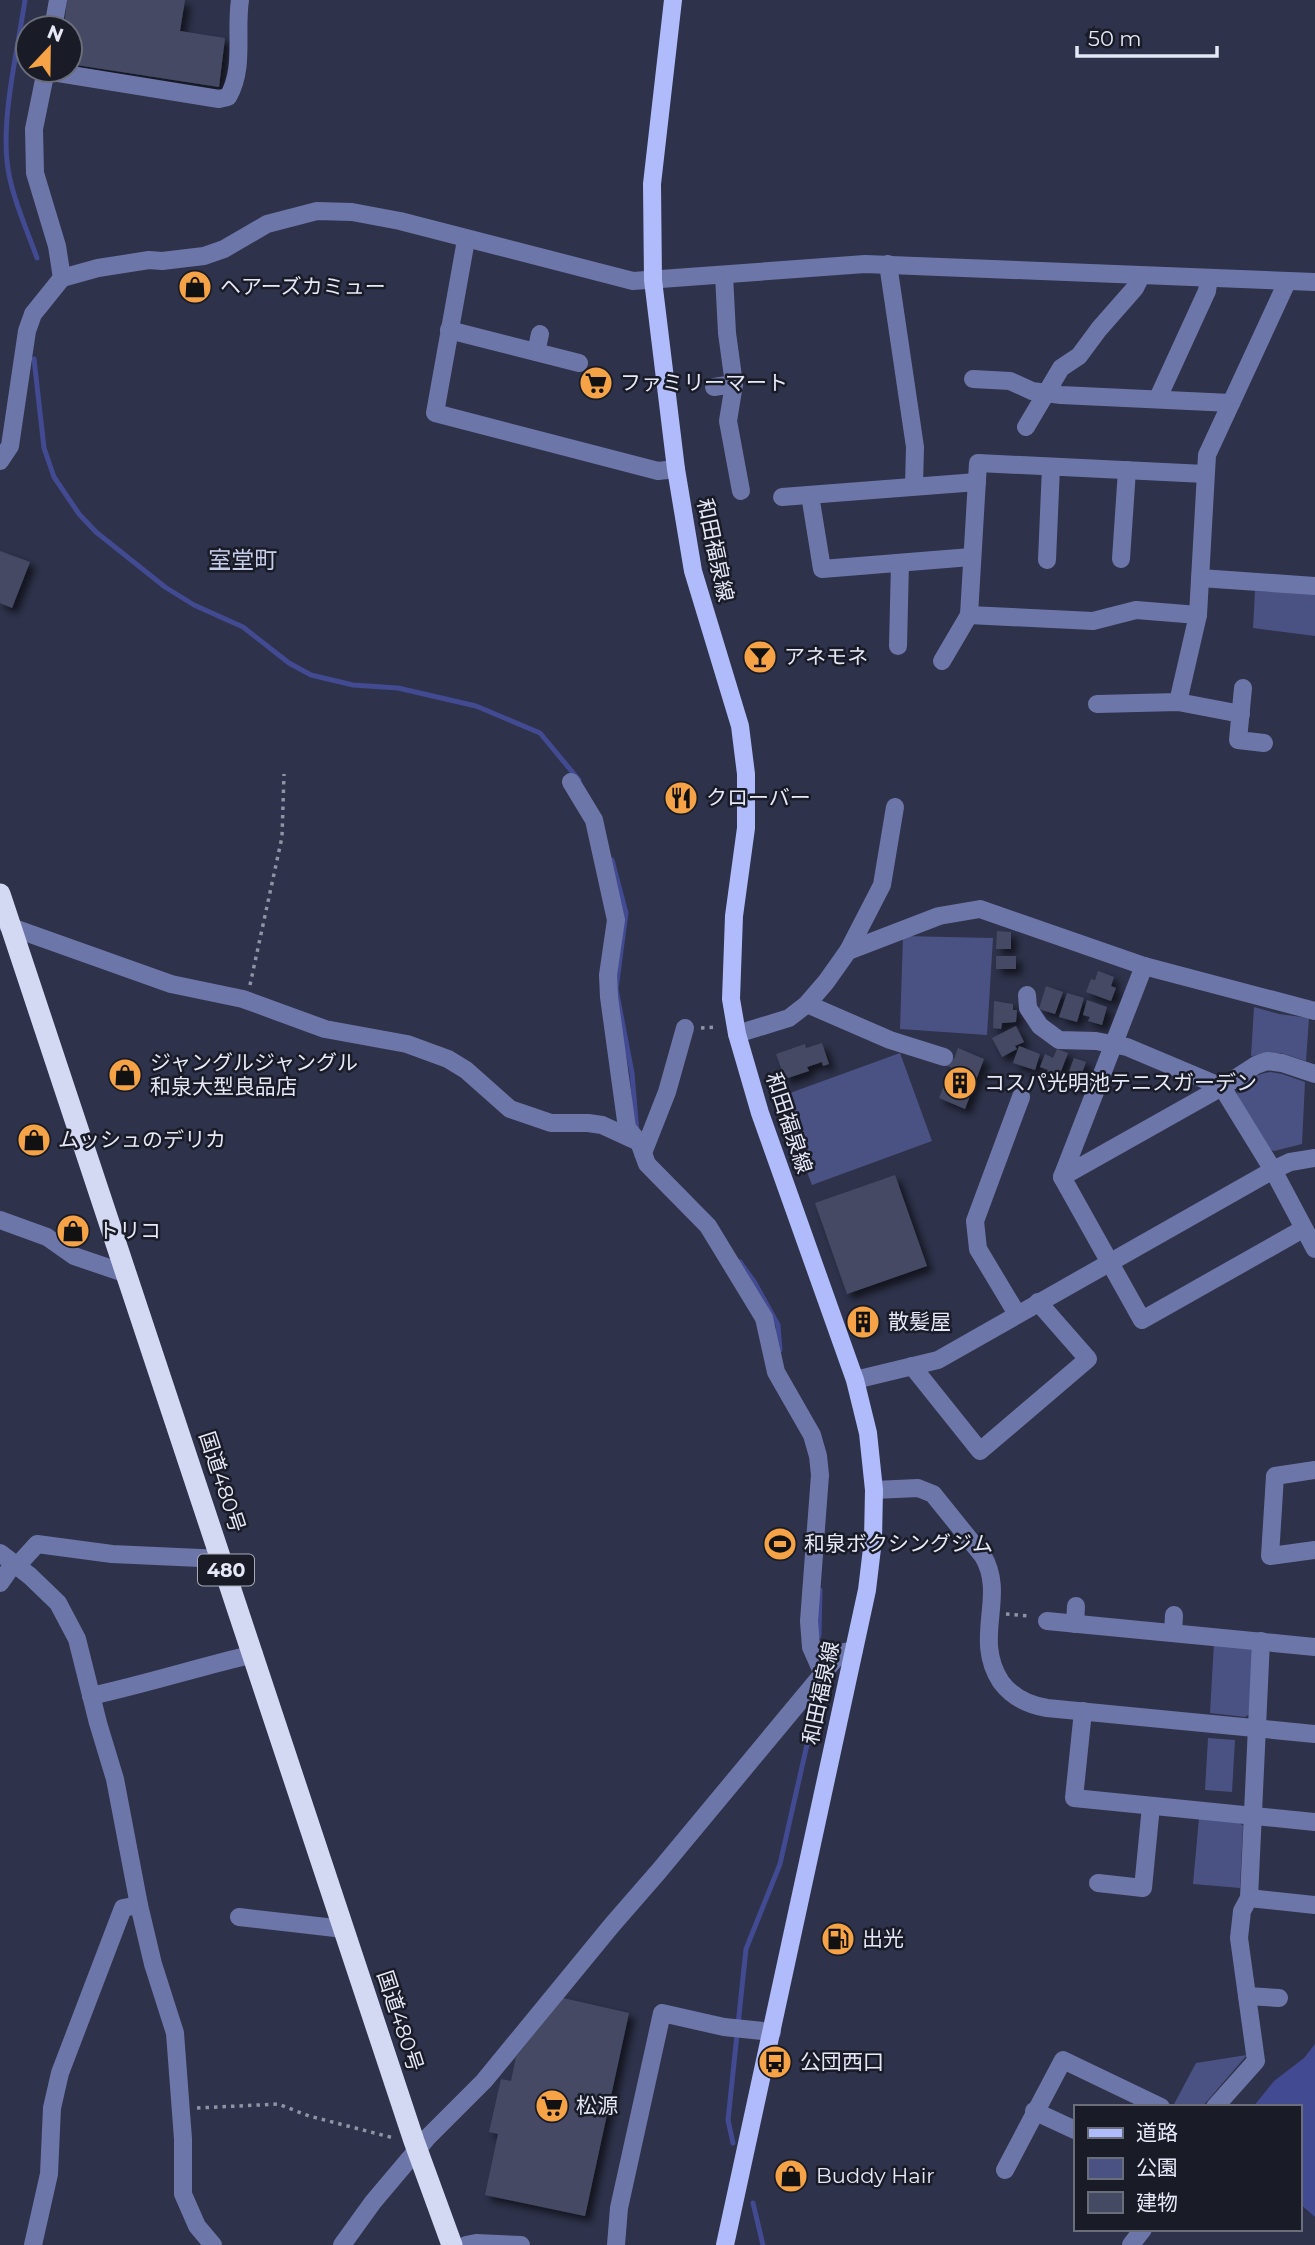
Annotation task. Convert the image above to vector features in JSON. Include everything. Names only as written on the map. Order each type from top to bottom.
[{"type":"highway","name":"国道480号","points":[[0,894],[5,923],[127,1274],[416,2146],[452,2245]]},
{"type":"main road","name":"和田福泉線","points":[[673,0],[652,184],[653,280],[676,469],[693,571],[740,726],[746,774],[746,828],[734,916],[731,967],[731,1031],[855,1380],[868,1433],[874,1490],[873,1540],[867,1590],[725,2245]]},
{"type":"street","points":[[84,76],[219,99],[228,97],[234,87],[240,41],[237,16],[240,0]]},
{"type":"street","points":[[43,84],[34,129],[35,173],[57,246],[62,278]]},
{"type":"street","points":[[0,461],[10,446],[27,331],[33,314],[62,278],[98,268],[149,260],[204,256],[224,249],[267,224],[317,211],[352,212],[400,221],[633,281],[888,264],[1315,282]]},
{"type":"street","points":[[466,240],[435,413],[658,471],[676,469]]},
{"type":"street","points":[[888,264],[915,447],[914,486]]},
{"type":"street","points":[[724,275],[727,333],[734,384],[728,421],[733,481]]},
{"type":"street","points":[[1026,427],[1061,368],[1079,356],[1135,288],[1141,276]]},
{"type":"street","points":[[1158,398],[1207,291],[1209,278]]},
{"type":"street","points":[[1178,702],[1198,615],[1208,456],[1287,282]]},
{"type":"street","points":[[449,330],[579,363]]},
{"type":"street","points":[[536,352],[540,334]]},
{"type":"street","points":[[973,379],[1010,382],[1045,393],[1231,403]]},
{"type":"street","points":[[713,387],[734,384]]},
{"type":"street","points":[[943,661],[969,615],[978,463],[1205,474]]},
{"type":"street","points":[[1047,560],[1051,467]]},
{"type":"street","points":[[1121,559],[1127,470]]},
{"type":"street","points":[[782,497],[977,482]]},
{"type":"street","points":[[810,495],[822,569],[971,557]]},
{"type":"street","points":[[898,646],[900,563]]},
{"type":"street","points":[[1200,578],[1315,586]]},
{"type":"street","points":[[969,615],[1093,621],[1136,610],[1198,615]]},
{"type":"street","points":[[1244,688],[1238,740],[1265,743]]},
{"type":"street","points":[[1097,704],[1118,712],[1178,702],[1241,714]]},
{"type":"street","points":[[571,782],[594,820],[616,920],[608,975],[609,997],[627,1128],[641,1147],[647,1164],[708,1226],[764,1318],[776,1372],[811,1435],[818,1457],[820,1475],[809,1620],[811,1647],[823,1674]]},
{"type":"street","points":[[731,1031],[789,1018],[807,1004],[849,951],[882,885],[895,807]]},
{"type":"street","points":[[849,951],[939,916],[980,909],[1144,966],[1315,1011]]},
{"type":"street","points":[[5,923],[172,984],[247,1000],[325,1029],[407,1044],[448,1059],[466,1070],[510,1109],[551,1123],[602,1125],[641,1147]]},
{"type":"street","points":[[1144,966],[1111,1045],[1062,1177],[1142,1320],[1303,1229]]},
{"type":"street","points":[[1027,995],[1028,1008],[1040,1026],[1059,1040],[1096,1041],[1127,1048],[1222,1087],[1273,1170],[1315,1249]]},
{"type":"street","points":[[807,1004],[890,1040],[944,1057]]},
{"type":"street","points":[[641,1147],[667,1092],[685,1028]]},
{"type":"street","points":[[1062,1177],[1267,1061],[1315,1074]]},
{"type":"street","points":[[1017,1314],[978,1249],[975,1221],[1021,1097]]},
{"type":"street","points":[[855,1380],[938,1360],[1273,1170],[1290,1162],[1315,1158]]},
{"type":"street","points":[[0,1220],[47,1237],[74,1256],[127,1274]]},
{"type":"street","points":[[912,1366],[980,1451],[1088,1360],[1038,1302]]},
{"type":"street","points":[[1315,1470],[1275,1476],[1270,1556],[1315,1550]]},
{"type":"street","points":[[874,1490],[918,1488],[933,1494],[988,1565],[992,1584],[989,1654],[992,1666],[1005,1688],[1022,1701],[1037,1706],[1315,1734]]},
{"type":"street","points":[[0,1583],[10,1561],[37,1544],[112,1554],[222,1559]]},
{"type":"street","points":[[10,1561],[58,1603],[78,1639],[115,1779],[153,1964],[175,2034],[181,2109],[183,2194],[197,2237],[213,2245]]},
{"type":"street","points":[[1046,1621],[1076,1615],[1174,1624],[1261,1642],[1315,1647]]},
{"type":"street","points":[[1217,2105],[1256,2061],[1240,1938],[1242,1911],[1250,1898],[1261,1642]]},
{"type":"street","points":[[342,2245],[416,2146],[484,2081],[611,1925],[841,1653],[854,1650]]},
{"type":"street","points":[[92,1696],[145,1685],[191,1669],[254,1654]]},
{"type":"street","points":[[1083,1711],[1074,1798],[1315,1822]]},
{"type":"street","points":[[1098,1884],[1143,1897],[1151,1806]]},
{"type":"street","points":[[1250,1898],[1315,1905]]},
{"type":"street","points":[[33,2245],[49,2174],[52,2108],[60,2073],[123,1908],[139,1905]]},
{"type":"street","points":[[239,1917],[344,1929]]},
{"type":"street","points":[[1247,1996],[1279,1998]]},
{"type":"street","points":[[616,2245],[620,2208],[662,2013],[724,2027],[772,2032]]},
{"type":"street","points":[[1005,2170],[1063,2060],[1157,2105]]},
{"type":"street","points":[[1034,2111],[1074,2130]]},
{"type":"street","points":[[466,2245],[521,2245]]},
{"type":"path","points":[[247,1000],[282,837],[284,774]]},
{"type":"path","points":[[685,1028],[731,1031]]},
{"type":"path","points":[[990,1612],[1044,1618],[1046,1621]]},
{"type":"path","points":[[181,2109],[278,2104],[309,2116],[416,2146]]},
{"type":"green space","points":[[1255,591],[1315,593],[1315,636],[1253,628]]},
{"type":"green space","points":[[903,936],[993,938],[987,1035],[900,1029]]},
{"type":"green space","points":[[1254,1007],[1309,1018],[1306,1061],[1281,1053],[1251,1056]]},
{"type":"green space","points":[[900,1053],[932,1141],[812,1185],[779,1097]]},
{"type":"green space","points":[[1270,1072],[1305,1082],[1302,1144],[1274,1151],[1266,1148],[1237,1094],[1250,1079]]},
{"type":"green space","points":[[1214,1642],[1250,1645],[1254,1652],[1251,1713],[1245,1717],[1210,1713]]},
{"type":"green space","points":[[1208,1738],[1235,1740],[1232,1792],[1205,1790]]},
{"type":"green space","points":[[1199,1818],[1238,1821],[1243,1826],[1240,1888],[1193,1884]]},
{"type":"green space","points":[[1247,2055],[1204,2105],[1174,2105],[1196,2063]]},
{"type":"shaded area","points":[[1315,2044],[1315,2217],[1301,2205],[1301,2105],[1255,2105],[1274,2081],[1304,2058]]},
{"type":"building","points":[[67,0],[185,0],[180,31],[225,38],[219,87],[84,66],[84,14],[66,14]]},
{"type":"building","points":[[0,551],[30,562],[12,608],[0,603]]},
{"type":"building","points":[[997,931],[1011,932],[1011,949],[996,949]]},
{"type":"building","points":[[996,956],[1016,956],[1016,969],[996,969]]},
{"type":"building","points":[[1098,971],[1114,977],[1111,986],[1116,988],[1111,1001],[1086,992],[1091,979],[1095,980]]},
{"type":"building","points":[[1046,986],[1063,992],[1055,1014],[1039,1009]]},
{"type":"building","points":[[1067,993],[1084,998],[1077,1022],[1059,1017]]},
{"type":"building","points":[[1087,1000],[1107,1007],[1102,1025],[1088,1021],[1090,1017],[1083,1015]]},
{"type":"building","points":[[994,1001],[1013,1004],[1013,1010],[1017,1010],[1016,1022],[1002,1023],[1001,1029],[993,1028]]},
{"type":"building","points":[[1016,1026],[1024,1042],[1002,1057],[992,1038]]},
{"type":"building","points":[[822,1043],[829,1064],[823,1066],[822,1062],[807,1067],[809,1071],[785,1079],[776,1054],[805,1044],[806,1048]]},
{"type":"building","points":[[1019,1046],[1040,1054],[1035,1070],[1013,1063]]},
{"type":"building","name":"コスパ光明池テニスガーデン","points":[[958,1048],[984,1059],[965,1109],[939,1098],[951,1067],[946,1066],[949,1057],[954,1059]]},
{"type":"building","points":[[1057,1049],[1068,1053],[1058,1079],[1040,1067],[1045,1054],[1053,1058]]},
{"type":"building","points":[[1074,1058],[1086,1062],[1077,1087],[1065,1083]]},
{"type":"building","points":[[895,1175],[927,1266],[847,1294],[815,1203]]},
{"type":"building","name":"散髪屋","points":[[871,1313],[874,1326],[855,1332],[852,1318]]},
{"type":"building","name":"松源","points":[[563,1998],[629,2013],[585,2216],[485,2195],[498,2134],[489,2132],[501,2079],[511,2081],[516,2057]]},
{"type":"waterway","points":[[25,0],[9,102],[6,142],[11,185],[37,258]]},
{"type":"waterway","points":[[34,359],[44,448],[54,477],[79,514],[96,532],[165,587],[194,605],[243,627],[289,663],[311,675],[353,685],[398,688],[476,706],[540,733],[579,780]]},
{"type":"waterway","points":[[612,860],[626,913],[616,989],[632,1073],[637,1133]]},
{"type":"waterway","points":[[740,1262],[778,1325],[780,1350]]},
{"type":"waterway","points":[[819,1636],[820,1590]]},
{"type":"waterway","points":[[733,2143],[728,2120],[746,1949],[780,1864],[818,1696]]},
{"type":"waterway","points":[[753,2203],[763,2245]]},
{"type":"place","name":"ヘアーズカミュー","points":[[195,287]]},
{"type":"place","name":"ファミリーマート","points":[[596,383]]},
{"type":"place","name":"アネモネ","points":[[760,657]]},
{"type":"place","name":"クローバー","points":[[681,798]]},
{"type":"place","name":"ジャングルジャングル 和泉大型良品店","points":[[125,1075]]},
{"type":"place","name":"コスパ光明池テニスガーデン","points":[[960,1083]]},
{"type":"place","name":"ムッシュのデリカ","points":[[34,1140]]},
{"type":"place","name":"トリコ","points":[[73,1231]]},
{"type":"place","name":"散髪屋","points":[[863,1322]]},
{"type":"place","name":"和泉ボクシングジム","points":[[780,1544]]},
{"type":"place","name":"出光","points":[[838,1939]]},
{"type":"place","name":"公団西口","points":[[775,2062]]},
{"type":"place","name":"松源","points":[[552,2106]]},
{"type":"place","name":"Buddy Hair","points":[[791,2176]]},
{"type":"district","name":"室堂町","points":[[243,560]]}]
